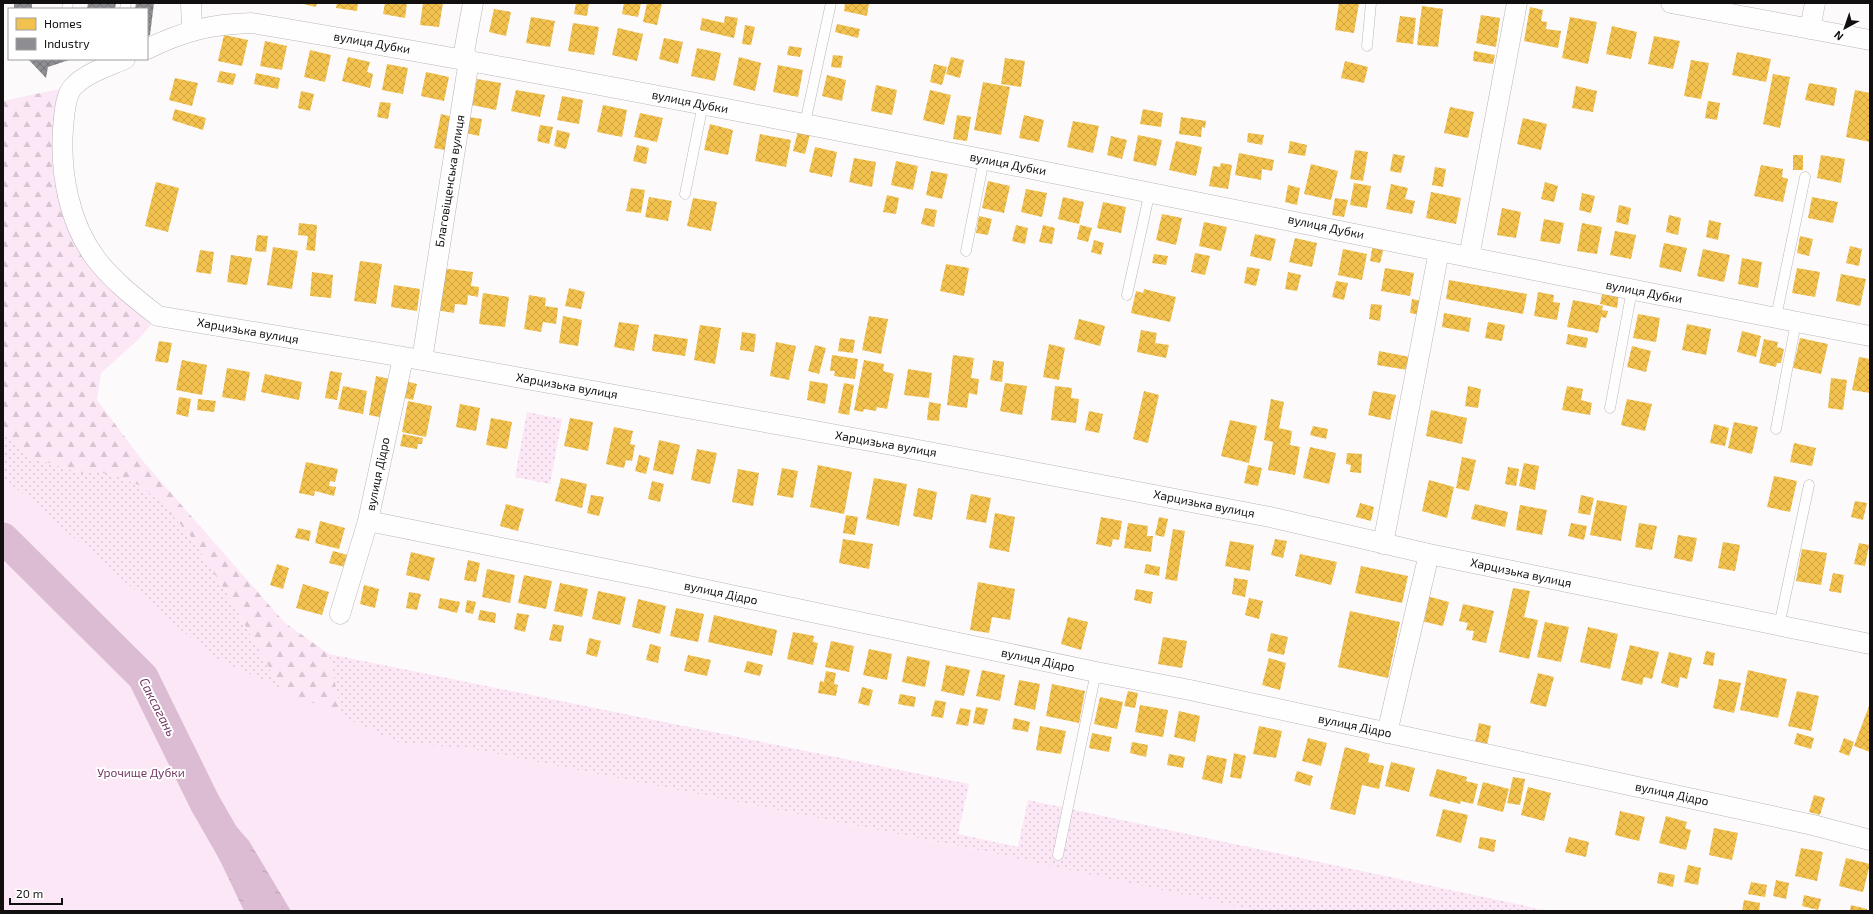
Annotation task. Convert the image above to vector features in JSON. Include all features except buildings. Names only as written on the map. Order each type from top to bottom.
[{"type":"street","points":[[191,3],[192,30]]},
{"type":"street","name":"Благовіщенська вулиця","points":[[422,360],[470,60],[464,52],[473,3]]},
{"type":"street","points":[[1469,257],[1517,3]]},
{"type":"street","points":[[1670,3],[1870,40]]},
{"type":"street","points":[[1810,29],[1815,3]]},
{"type":"street","name":"вулиця Дубки","points":[[148,49],[192,30],[227,23],[252,23],[470,60],[702,104],[1150,191],[1632,290],[1870,336]]},
{"type":"street","name":"Харцизька вулиця","points":[[123,60],[86,77],[73,86],[64,108],[62,144],[68,197],[82,237],[96,259],[132,296],[158,316],[402,358],[422,360],[892,445],[1262,515],[1429,554],[1870,644]]},
{"type":"street","points":[[1383,544],[1439,251]]},
{"type":"street","name":"вулиця Дідро","points":[[402,358],[368,521],[651,578],[1096,672],[1190,690],[1813,825],[1870,840]]},
{"type":"street","points":[[340,614],[368,521]]},
{"type":"street","points":[[1387,733],[1429,554]]},
{"type":"lane","points":[[805,124],[831,3]]},
{"type":"lane","points":[[1367,46],[1371,3]]},
{"type":"lane","points":[[685,194],[702,104]]},
{"type":"lane","points":[[966,251],[984,159]]},
{"type":"lane","points":[[1776,317],[1805,177]]},
{"type":"lane","points":[[1127,295],[1150,191]]},
{"type":"lane","points":[[1610,408],[1632,290]]},
{"type":"lane","points":[[1776,429],[1796,322]]},
{"type":"lane","points":[[1779,626],[1809,485]]},
{"type":"lane","points":[[1058,856],[1096,672]]},
{"type":"green space","points":[[73,86],[64,109],[77,223],[158,316],[139,339],[101,373],[97,400],[142,460],[285,623],[329,654],[354,774],[465,748],[367,911],[291,706],[228,595],[190,535],[164,506],[141,486],[109,473],[82,473],[33,458],[3,434],[3,101]]},
{"type":"green space","points":[[527,412],[562,419],[550,484],[515,477]]},
{"type":"green space","points":[[3,434],[33,458],[82,473],[109,473],[141,486],[164,506],[190,535],[228,595],[291,706],[3,644]]},
{"type":"green space","name":"Урочище Дубки","points":[[3,477],[213,657],[400,743],[465,748],[997,854],[1254,911],[3,911]]},
{"type":"green space","points":[[329,654],[969,784],[958,834],[1018,847],[1028,800],[1549,911],[1198,911],[997,854],[465,748],[354,775]]},
{"type":"water","points":[[205,803],[226,815],[249,841],[291,911],[244,911],[206,831]]},
{"type":"waterway","name":"Саксагань","points":[[3,538],[143,677],[205,803],[267,911]]}]
